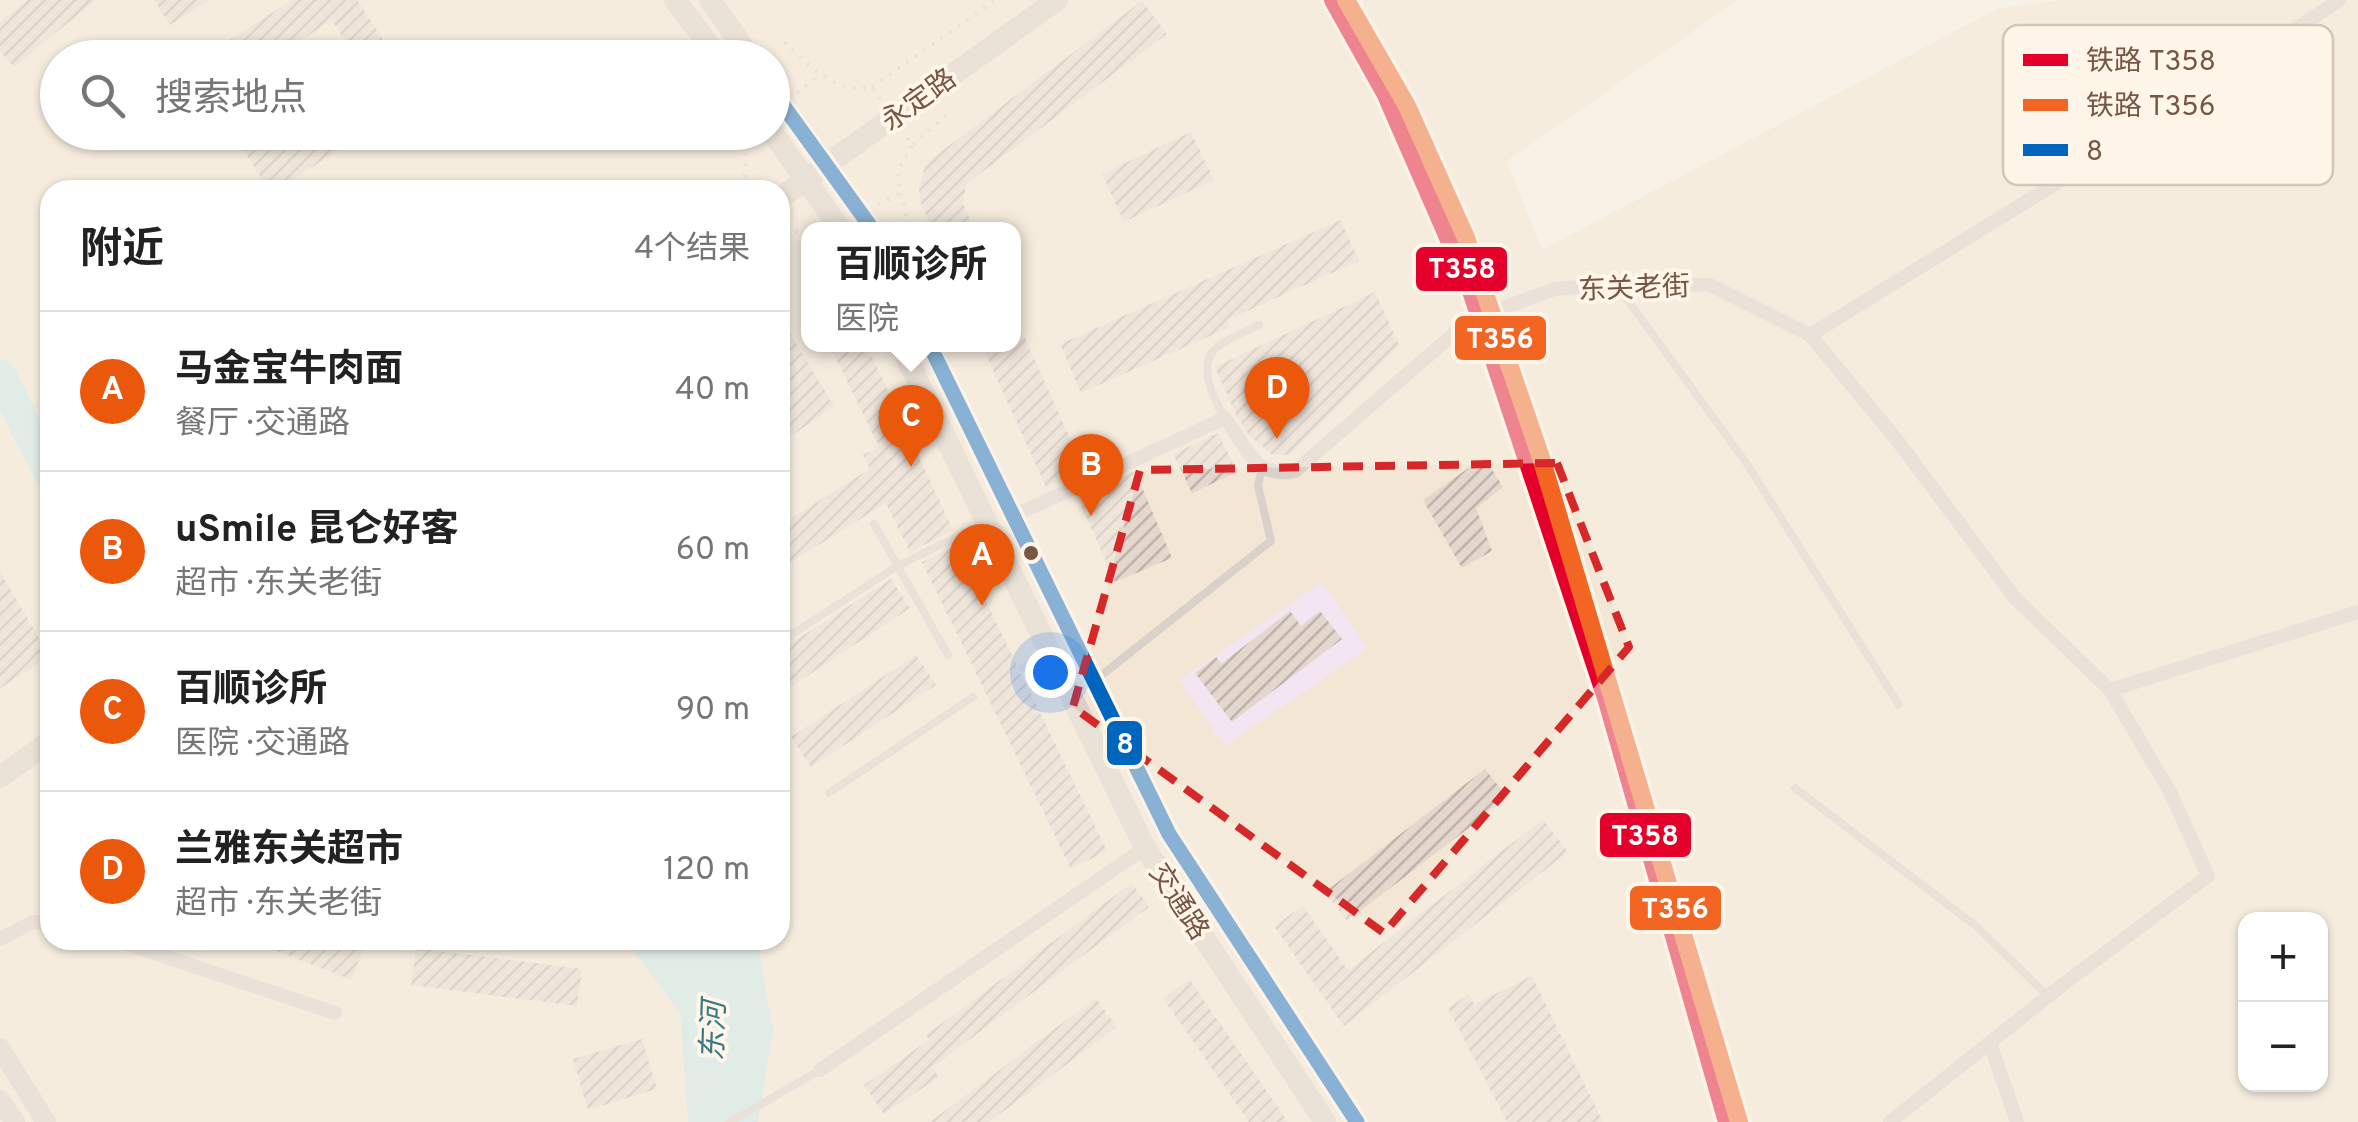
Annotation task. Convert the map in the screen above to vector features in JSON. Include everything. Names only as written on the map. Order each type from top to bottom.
[{"type":"main road","points":[[676,0],[706,40]]},
{"type":"main road","points":[[710,0],[738,40]]},
{"type":"main road","name":"永定路","points":[[790,190],[1056,0]]},
{"type":"main road","points":[[790,114],[867,222]]},
{"type":"main road","points":[[785,150],[836,222]]},
{"type":"main road","name":"交通路","points":[[904,352],[1146,848],[1325,1122]]},
{"type":"main road","name":"交通路","points":[[933,352],[1169,834],[1356,1122]]},
{"type":"main road","points":[[0,778],[40,748]]},
{"type":"street","points":[[2302,25],[2340,0]]},
{"type":"street","points":[[1890,1122],[2208,876],[2170,792],[2110,690],[2015,598],[1898,440],[1810,335],[2053,185]]},
{"type":"street","name":"东关老街","points":[[1508,306],[1556,289],[1616,284],[1710,285],[1810,335]]},
{"type":"street","points":[[1013,516],[1225,418],[1262,469],[1276,475],[1295,471],[1464,325]]},
{"type":"street","points":[[2110,690],[2358,612]]},
{"type":"street","points":[[820,1070],[1146,848]]},
{"type":"street","points":[[0,938],[33,922],[40,923]]},
{"type":"street","points":[[145,950],[335,1013]]},
{"type":"street","points":[[1990,1043],[2018,1122]]},
{"type":"street","points":[[0,1048],[46,1122]]},
{"type":"street","points":[[0,1100],[14,1122]]},
{"type":"street","points":[[1915,1103],[1922,1122]]},
{"type":"lane","points":[[1616,284],[1747,464],[1899,705]]},
{"type":"lane","points":[[1225,418],[1212,396],[1208,361],[1214,349],[1259,325]]},
{"type":"lane","points":[[1094,681],[1271,540],[1258,485],[1262,469]]},
{"type":"lane","points":[[790,635],[896,566],[986,522]]},
{"type":"lane","points":[[874,524],[948,655]]},
{"type":"lane","points":[[1022,668],[1050,652]]},
{"type":"lane","points":[[828,793],[973,698]]},
{"type":"lane","points":[[1795,788],[1976,926],[2048,996]]},
{"type":"lane","points":[[730,1122],[820,1070]]},
{"type":"path","points":[[872,87],[995,0]]},
{"type":"path","points":[[790,47],[820,74]]},
{"type":"path","points":[[913,145],[946,115]]},
{"type":"path","points":[[746,150],[745,175],[749,180]]},
{"type":"path","points":[[739,180],[745,175]]},
{"type":"path","points":[[900,193],[908,222]]},
{"type":"path","points":[[790,231],[801,232]]},
{"type":"highlighted area","points":[[1557,463],[1629,647],[1384,933],[1073,707],[1140,470]]},
{"type":"shaded area","points":[[0,0],[1738,0],[1507,161],[1542,250],[1997,9],[2064,0],[2358,0],[2358,1122],[0,1122]]},
{"type":"shaded area","points":[[1322,582],[1368,648],[1225,746],[1179,680]]},
{"type":"water","points":[[633,950],[759,950],[773,1029],[758,1122],[688,1122],[680,1012]]},
{"type":"building","points":[[27,0],[96,0],[47,40],[40,40],[40,46],[14,67],[0,51],[0,22]]},
{"type":"building","points":[[154,0],[209,0],[170,25]]},
{"type":"building","points":[[292,0],[357,0],[383,40],[345,40],[332,20],[301,40],[230,40]]},
{"type":"building","points":[[1142,1],[1167,34],[966,184],[963,203],[971,222],[921,222],[928,219],[919,188],[926,163]]},
{"type":"building","points":[[1191,132],[1214,180],[1124,222],[1102,174]]},
{"type":"building","points":[[243,150],[338,150],[292,180],[263,180]]},
{"type":"building","points":[[1341,220],[1359,261],[1227,320],[1230,327],[1081,393],[1060,344]]},
{"type":"building","points":[[1375,292],[1399,345],[1289,455],[1271,454],[1249,435],[1237,417],[1215,367]]},
{"type":"building","points":[[1021,329],[1085,471],[1046,487],[985,352],[1021,352]]},
{"type":"building","points":[[790,333],[834,406],[790,437]]},
{"type":"building","points":[[833,352],[870,352],[953,530],[910,552],[886,503],[790,563],[790,519],[870,469],[863,455],[879,447]]},
{"type":"building","points":[[1218,433],[1237,472],[1192,493],[1173,454]]},
{"type":"building","points":[[1484,457],[1503,487],[1476,508],[1492,551],[1462,568],[1423,500]]},
{"type":"building","points":[[1135,471],[1172,558],[1115,582],[1078,498]]},
{"type":"building","points":[[958,544],[1016,663],[1015,671],[1022,675],[1107,851],[1071,869],[922,562]]},
{"type":"building","points":[[0,572],[40,640],[40,663],[0,688]]},
{"type":"building","points":[[891,579],[910,608],[790,687],[790,644]]},
{"type":"building","points":[[1290,611],[1301,626],[1320,611],[1342,639],[1232,722],[1195,673],[1216,657],[1221,664]]},
{"type":"building","points":[[916,655],[936,685],[811,767],[791,737]]},
{"type":"building","points":[[1485,769],[1508,798],[1347,921],[1325,892]]},
{"type":"building","points":[[1543,819],[1568,852],[1344,1026],[1274,926],[1303,906],[1348,970]]},
{"type":"building","points":[[1132,883],[1149,907],[932,1067],[939,1077],[884,1114],[864,1085],[929,1040],[926,1035]]},
{"type":"building","points":[[274,950],[362,950],[352,980]]},
{"type":"building","points":[[416,950],[582,969],[577,1006],[411,985]]},
{"type":"building","points":[[1532,976],[1603,1122],[1507,1122],[1448,1008],[1469,994],[1474,1004]]},
{"type":"building","points":[[1190,980],[1288,1122],[1249,1122],[1163,998]]},
{"type":"building","points":[[1096,998],[1117,1027],[989,1122],[930,1122]]},
{"type":"building","points":[[642,1039],[657,1089],[588,1110],[573,1059]]},
{"type":"waterway","name":"东河","points":[[0,375],[40,454]]},
{"type":"tunnel","points":[[1464,325],[1508,306]]},
{"type":"rail line","name":"T358","points":[[1333,0],[1385,93],[1470,288],[1607,701],[1727,1122]]},
{"type":"rail line","name":"T356","points":[[1346,0],[1407,106],[1466,238],[1542,461],[1739,1122]]},
{"type":"transit line","name":"8","points":[[790,115],[867,222]]},
{"type":"transit line","name":"8","points":[[933,352],[1169,834],[1357,1122]]},
{"type":"place","name":"兰雅东关超市","points":[[1277,439]]},
{"type":"place","name":"百顺诊所","points":[[911,467]]},
{"type":"place","name":"uSmile 昆仑好客","points":[[1091,516]]},
{"type":"place","name":"马金宝牛肉面","points":[[982,606]]}]
